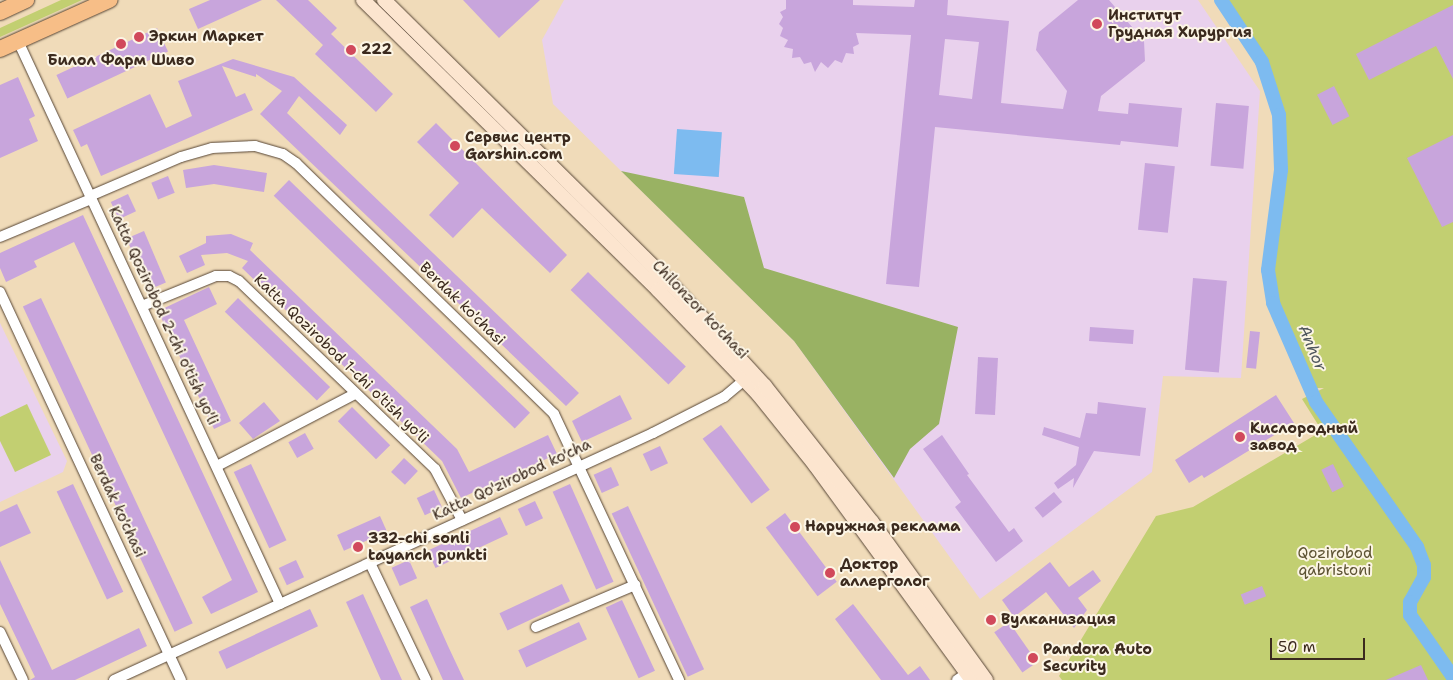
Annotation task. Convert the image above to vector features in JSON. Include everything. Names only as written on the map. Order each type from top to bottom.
[{"type":"highway","points":[[0,12],[26,0]]},
{"type":"highway","points":[[0,49],[109,0]]},
{"type":"main road","name":"Chilonzor ko'chasi","points":[[363,0],[749,376]]},
{"type":"main road","name":"Chilonzor ko'chasi","points":[[384,0],[672,285],[749,376],[968,675],[986,680]]},
{"type":"street","name":"Katta Qozirobod 2-chi o'tish yo'li","points":[[18,41],[280,604]]},
{"type":"street","name":"Berdak ko'chasi","points":[[0,236],[91,198],[181,157],[212,148],[255,146],[283,154],[296,163],[554,414],[679,680]]},
{"type":"street","name":"Katta Qozirobod 1-chi o'tish yo'li","points":[[142,306],[216,276],[234,278],[435,469],[462,520]]},
{"type":"street","name":"Berdak ko'chasi","points":[[0,292],[181,680]]},
{"type":"street","name":"Katta Qo'zirobod ko'cha","points":[[114,680],[370,563],[724,397],[749,376]]},
{"type":"street","points":[[217,466],[355,394]]},
{"type":"street","points":[[370,563],[426,680]]},
{"type":"street","points":[[536,627],[635,585]]},
{"type":"street","points":[[0,632],[23,680]]},
{"type":"shaded area","points":[[564,0],[1198,0],[1260,91],[1241,378],[1163,376],[1152,472],[980,599],[794,341],[553,104],[542,40]]},
{"type":"shaded area","points":[[0,323],[67,461],[63,472],[0,502]]},
{"type":"green space","points":[[61,0],[82,0],[0,37],[0,28]]},
{"type":"green space","name":"Qozirobod qabristoni","points":[[1221,0],[1453,0],[1453,680],[1062,680],[1059,676],[1156,516],[1193,507],[1322,431],[1302,399],[1324,388],[1310,388],[1279,318],[1270,287],[1268,270],[1281,170],[1279,115],[1262,62]]},
{"type":"green space","points":[[621,171],[744,197],[764,268],[958,327],[939,424],[910,449],[894,478],[794,341]]},
{"type":"green space","points":[[27,404],[51,455],[15,472],[0,441],[0,417]]},
{"type":"water","points":[[677,129],[722,132],[719,177],[674,174]]},
{"type":"building","points":[[210,0],[262,0],[198,29],[189,9]]},
{"type":"building","points":[[276,0],[308,0],[337,28],[331,34],[393,94],[376,112],[315,54],[323,45]]},
{"type":"building","points":[[463,0],[540,0],[499,38]]},
{"type":"building","points":[[786,0],[853,0],[853,5],[914,7],[915,0],[948,0],[947,15],[1009,21],[1001,103],[1063,109],[1067,91],[1036,50],[1039,32],[1078,0],[1109,0],[1144,41],[1145,61],[1101,96],[1098,111],[1128,114],[1129,103],[1182,108],[1178,147],[1121,141],[1120,145],[935,127],[919,287],[886,284],[911,35],[856,33],[859,44],[853,47],[854,54],[846,53],[842,63],[835,60],[828,68],[821,62],[815,72],[811,62],[804,64],[800,57],[792,58],[793,49],[784,47],[788,40],[780,36],[783,28],[779,24],[783,17],[780,12],[786,9]],"holes":[[[945,39],[979,42],[972,99],[939,95]]]},
{"type":"building","points":[[1453,5],[1453,79],[1436,46],[1369,80],[1356,54]]},
{"type":"building","points":[[157,28],[168,52],[67,98],[56,75]]},
{"type":"building","points":[[233,59],[294,77],[347,125],[340,135],[299,96],[287,113],[579,393],[566,406],[260,114],[282,91],[256,74],[256,77],[222,66],[236,97],[245,93],[253,110],[101,176],[87,144],[81,147],[73,130],[150,94],[166,128],[192,116],[178,81]]},
{"type":"building","points":[[18,77],[35,116],[29,119],[38,141],[0,158],[0,85]]},
{"type":"building","points":[[1334,86],[1349,116],[1333,125],[1317,95]]},
{"type":"building","points":[[1216,103],[1249,106],[1243,169],[1211,166]]},
{"type":"building","points":[[436,123],[567,255],[550,273],[482,208],[453,238],[429,215],[459,183],[417,142]]},
{"type":"building","points":[[1453,135],[1453,222],[1442,227],[1407,158]]},
{"type":"building","points":[[1145,163],[1175,166],[1168,233],[1138,230]]},
{"type":"building","points":[[214,165],[267,173],[264,192],[214,184],[186,188],[183,170]]},
{"type":"building","points":[[168,176],[175,193],[158,199],[151,183]]},
{"type":"building","points":[[289,180],[530,413],[515,429],[274,196]]},
{"type":"building","points":[[128,194],[136,211],[119,219],[111,202]]},
{"type":"building","points":[[83,215],[258,592],[211,614],[202,597],[232,580],[74,242],[34,261],[37,267],[6,282],[0,268],[0,253]]},
{"type":"building","points":[[144,231],[166,283],[148,290],[127,238]]},
{"type":"building","points":[[231,234],[253,243],[250,250],[457,449],[469,472],[548,435],[557,454],[461,498],[442,461],[242,268],[248,261],[227,253],[201,255],[205,265],[187,273],[179,256],[206,243],[206,236]]},
{"type":"building","points":[[588,272],[686,366],[668,384],[571,290]]},
{"type":"building","points":[[1193,278],[1227,281],[1219,373],[1185,370]]},
{"type":"building","points":[[209,287],[217,304],[184,320],[231,421],[214,429],[158,311]]},
{"type":"building","points":[[41,298],[193,623],[175,632],[23,306]]},
{"type":"building","points":[[238,298],[330,387],[317,401],[225,312]]},
{"type":"building","points":[[1090,327],[1134,330],[1133,344],[1089,341]]},
{"type":"building","points":[[1250,331],[1260,332],[1256,369],[1246,368]]},
{"type":"building","points":[[978,357],[998,358],[995,415],[975,414]]},
{"type":"building","points":[[620,395],[632,419],[582,442],[572,421]]},
{"type":"building","name":"Кислородный завод","points":[[1276,395],[1294,423],[1204,478],[1202,475],[1189,483],[1175,460]]},
{"type":"building","points":[[264,402],[280,421],[253,439],[239,423]]},
{"type":"building","points":[[1098,402],[1146,408],[1140,456],[1094,451],[1073,488],[1074,478],[1058,489],[1054,483],[1076,465],[1079,447],[1042,435],[1044,427],[1080,438],[1086,413],[1097,414]]},
{"type":"building","points":[[352,407],[390,445],[376,459],[338,421]]},
{"type":"building","points":[[721,425],[770,490],[751,504],[703,439]]},
{"type":"building","points":[[305,433],[314,449],[297,458],[288,442]]},
{"type":"building","points":[[942,435],[969,474],[967,475],[1009,532],[1014,528],[1023,541],[996,562],[955,507],[961,502],[923,449]]},
{"type":"building","points":[[660,446],[668,463],[651,471],[643,454]]},
{"type":"building","points":[[404,458],[418,471],[405,485],[391,472]]},
{"type":"building","points":[[251,464],[286,540],[269,548],[234,472]]},
{"type":"building","points":[[1333,464],[1344,486],[1332,492],[1321,470]]},
{"type":"building","points":[[611,467],[619,485],[602,493],[594,475]]},
{"type":"building","points":[[73,484],[123,592],[107,599],[57,492]]},
{"type":"building","points":[[570,484],[614,582],[596,589],[553,492]]},
{"type":"building","points":[[434,490],[442,507],[425,515],[417,498]]},
{"type":"building","points":[[1054,492],[1062,502],[1043,518],[1035,508]]},
{"type":"building","points":[[535,501],[543,518],[526,526],[518,509]]},
{"type":"building","points":[[17,504],[31,533],[0,547],[0,512]]},
{"type":"building","points":[[628,506],[704,669],[688,677],[612,514]]},
{"type":"building","points":[[785,513],[837,582],[818,596],[766,527]]},
{"type":"building","points":[[380,516],[387,532],[344,551],[337,535]]},
{"type":"building","points":[[500,517],[508,534],[436,568],[427,551]]},
{"type":"building","points":[[0,560],[52,670],[139,628],[147,646],[75,680],[30,680],[35,677],[0,604]]},
{"type":"building","points":[[296,560],[304,577],[287,585],[279,568]]},
{"type":"building","points":[[409,560],[417,578],[400,586],[392,568]]},
{"type":"building","points":[[1050,562],[1069,587],[1093,570],[1101,581],[1078,598],[1087,610],[1074,628],[1046,592],[1014,617],[1002,600]]},
{"type":"building","points":[[562,584],[570,601],[507,630],[499,613]]},
{"type":"building","points":[[1262,586],[1266,596],[1245,605],[1241,595]]},
{"type":"building","points":[[363,594],[402,680],[381,680],[346,602]]},
{"type":"building","points":[[427,599],[464,680],[443,680],[410,607]]},
{"type":"building","points":[[622,600],[655,671],[639,678],[606,608]]},
{"type":"building","points":[[853,604],[908,675],[920,666],[930,680],[881,680],[835,619]]},
{"type":"building","points":[[310,609],[318,626],[226,669],[218,652]]},
{"type":"building","points":[[579,622],[587,639],[526,668],[518,650]]},
{"type":"building","points":[[1009,622],[1037,662],[1022,672],[994,632]]},
{"type":"building","points":[[1421,665],[1428,680],[1386,680]]},
{"type":"waterway","name":"Anhor","points":[[1221,0],[1262,62],[1279,115],[1281,170],[1268,270],[1273,303],[1316,402],[1417,547],[1424,565],[1424,577],[1410,602],[1410,615],[1453,677]]},
{"type":"place","name":"Институт Грудная Хирургия","points":[[1097,24]]},
{"type":"place","name":"Эркин Маркет","points":[[139,37]]},
{"type":"place","name":"Билол Фарм Шиво","points":[[121,44]]},
{"type":"place","name":"222","points":[[351,50]]},
{"type":"place","name":"Сервис центр Garshin.com","points":[[455,146]]},
{"type":"place","name":"Кислородный завод","points":[[1240,437]]},
{"type":"place","name":"Наружная реклама","points":[[795,527]]},
{"type":"place","name":"332-chi sonli tayanch punkti","points":[[358,547]]},
{"type":"place","name":"Доктор аллерголог","points":[[830,573]]},
{"type":"place","name":"Вулканизация","points":[[991,620]]},
{"type":"place","name":"Pandora Auto Security","points":[[1033,658]]}]
